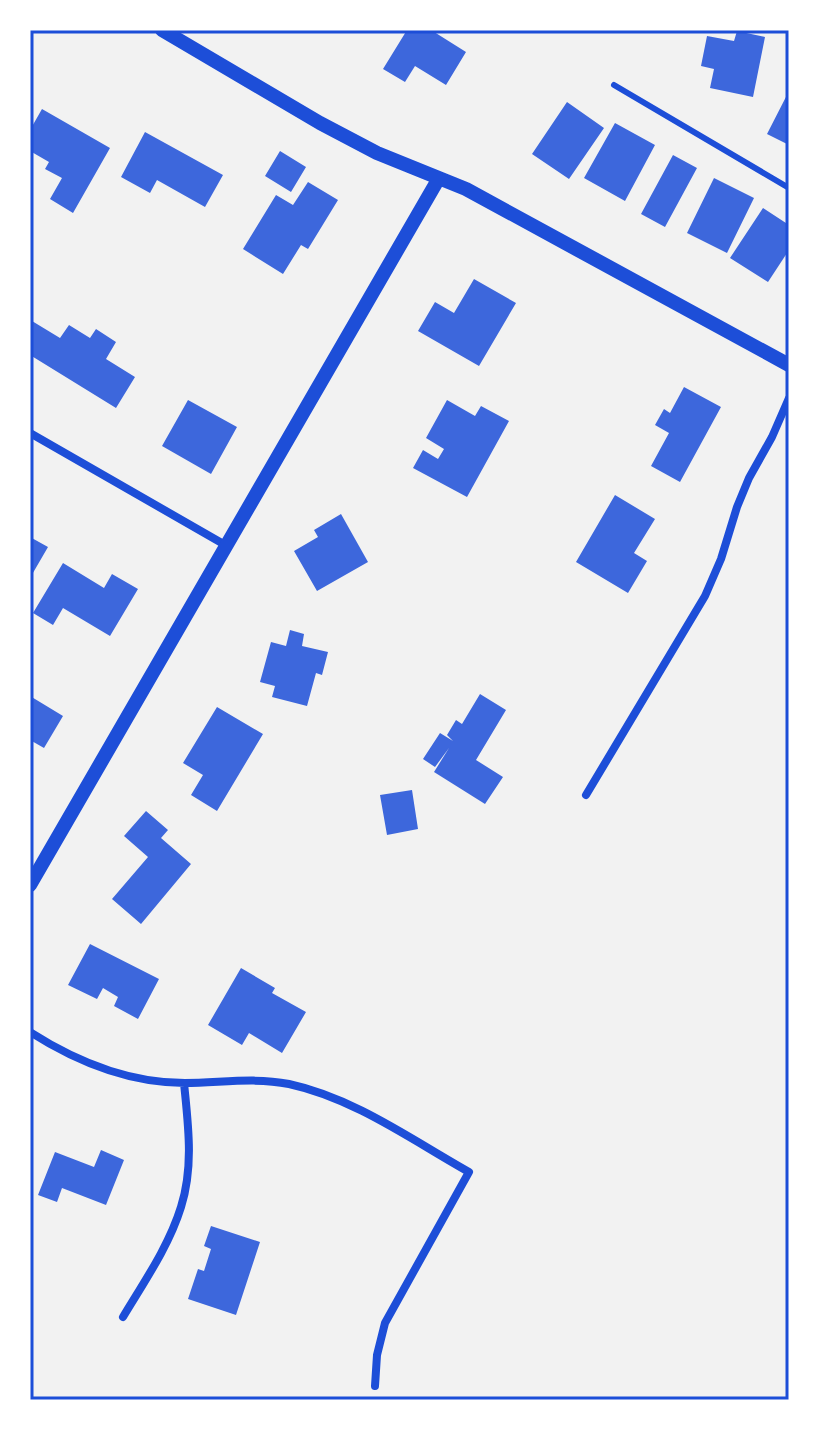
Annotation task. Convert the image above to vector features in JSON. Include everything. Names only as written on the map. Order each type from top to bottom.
[{"type":"street","points":[[162,30],[334,131],[401,164],[466,189],[789,365]]},
{"type":"street","points":[[30,885],[439,178]]},
{"type":"street","points":[[586,795],[705,596],[749,478],[789,398]]},
{"type":"street","points":[[30,433],[227,546]]},
{"type":"street","points":[[30,1032],[85,1062],[117,1074],[150,1081],[247,1080],[286,1083],[317,1091],[347,1103],[469,1172],[385,1323],[377,1355],[375,1386]]},
{"type":"street","points":[[123,1317],[167,1242],[181,1208],[189,1155],[184,1083]]},
{"type":"lane","points":[[614,85],[789,188]]},
{"type":"building","points":[[407,30],[431,30],[466,52],[446,85],[415,66],[405,82],[383,69]]},
{"type":"building","points":[[737,31],[765,37],[753,97],[710,88],[714,69],[701,66],[707,36],[734,41]]},
{"type":"building","points":[[789,91],[789,145],[767,134]]},
{"type":"building","points":[[567,102],[604,128],[569,179],[532,154]]},
{"type":"building","points":[[42,109],[110,148],[73,213],[50,199],[62,178],[45,169],[49,162],[30,151],[30,130]]},
{"type":"building","points":[[615,123],[655,145],[625,201],[584,178]]},
{"type":"building","points":[[145,132],[223,175],[205,207],[157,180],[150,193],[121,177]]},
{"type":"building","points":[[280,151],[306,167],[291,192],[265,176]]},
{"type":"building","points":[[673,155],[697,168],[665,227],[641,214]]},
{"type":"building","points":[[714,178],[754,198],[727,253],[687,233]]},
{"type":"building","points":[[308,182],[338,200],[308,249],[301,245],[283,274],[243,249],[276,195],[293,205]]},
{"type":"building","points":[[763,208],[789,225],[789,250],[768,282],[730,258]]},
{"type":"building","points":[[474,279],[516,303],[479,366],[418,331],[435,302],[454,313]]},
{"type":"building","points":[[32,321],[60,338],[69,325],[90,338],[96,329],[116,342],[106,359],[135,377],[116,408],[30,355]]},
{"type":"building","points":[[684,387],[721,407],[680,482],[651,466],[669,433],[655,425],[664,409],[670,413]]},
{"type":"building","points":[[188,400],[237,427],[211,474],[162,446]]},
{"type":"building","points":[[447,400],[475,416],[481,406],[509,421],[467,497],[413,468],[423,450],[438,459],[444,449],[426,438]]},
{"type":"building","points":[[615,495],[655,519],[634,553],[647,561],[628,593],[576,562]]},
{"type":"building","points":[[341,514],[368,562],[317,591],[294,551],[318,537],[314,530]]},
{"type":"building","points":[[30,537],[48,547],[30,578]]},
{"type":"building","points":[[63,563],[104,588],[112,574],[138,589],[110,636],[63,608],[53,625],[33,613]]},
{"type":"building","points":[[290,630],[304,634],[302,646],[328,652],[322,675],[316,673],[307,706],[272,697],[275,686],[260,682],[271,642],[286,646]]},
{"type":"building","points":[[480,694],[506,710],[476,760],[503,777],[485,804],[434,772],[449,748],[435,767],[423,759],[440,733],[453,741],[447,735],[456,720],[462,724]]},
{"type":"building","points":[[30,696],[63,716],[44,748],[30,740]]},
{"type":"building","points":[[217,707],[263,734],[217,811],[191,795],[203,775],[183,763]]},
{"type":"building","points":[[412,790],[418,829],[387,835],[380,795]]},
{"type":"building","points":[[146,811],[168,830],[161,838],[191,864],[141,924],[112,899],[148,857],[124,836]]},
{"type":"building","points":[[90,944],[159,979],[138,1019],[114,1006],[118,997],[103,988],[97,999],[68,985]]},
{"type":"building","points":[[241,968],[275,988],[272,993],[306,1012],[282,1053],[249,1033],[242,1045],[208,1025]]},
{"type":"building","points":[[101,1150],[124,1160],[106,1205],[62,1188],[57,1202],[38,1195],[55,1152],[94,1167]]},
{"type":"building","points":[[211,1226],[260,1242],[236,1315],[188,1299],[198,1269],[204,1271],[211,1249],[204,1246]]}]
